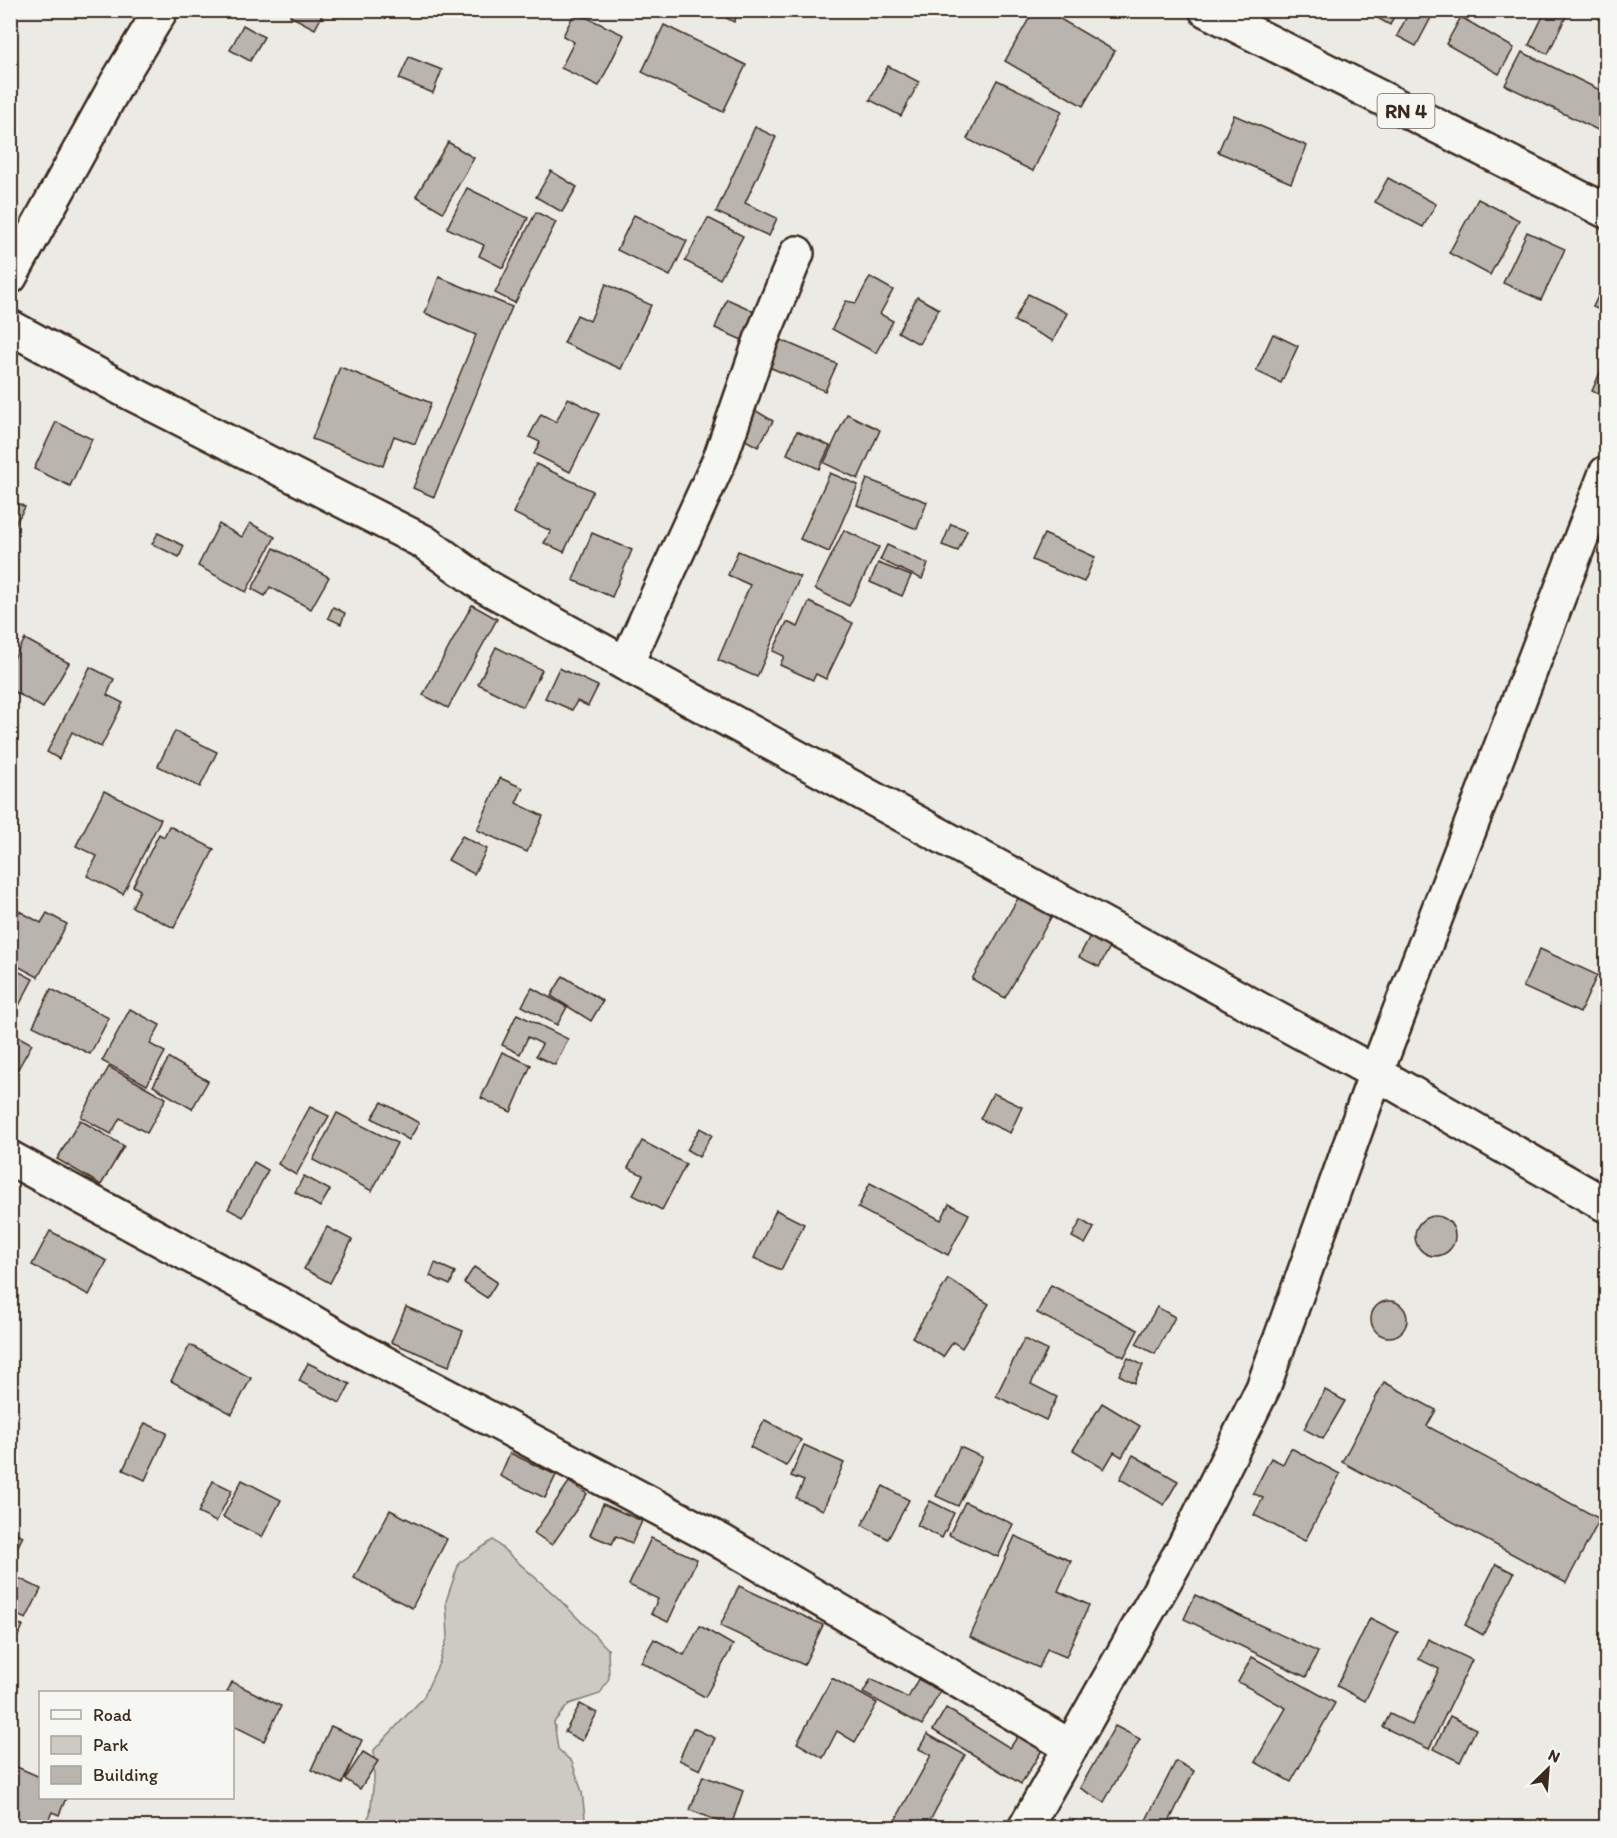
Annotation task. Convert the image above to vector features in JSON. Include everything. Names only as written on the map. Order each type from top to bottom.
[{"type":"street","points":[[10,277],[118,81],[161,10]]},
{"type":"street","name":"RN 4","points":[[1206,10],[1606,211]]},
{"type":"street","points":[[626,664],[720,459],[761,340],[797,253]]},
{"type":"street","points":[[10,327],[134,394],[424,542],[485,586],[1376,1073],[1606,1205]]},
{"type":"street","points":[[1025,1827],[1185,1545],[1263,1388],[1376,1073],[1606,472]]},
{"type":"street","points":[[10,1158],[368,1354],[718,1540],[1071,1747]]},
{"type":"green space","points":[[493,1540],[557,1597],[608,1649],[609,1678],[600,1694],[569,1704],[554,1722],[558,1749],[572,1762],[582,1792],[586,1827],[362,1828],[370,1814],[374,1780],[374,1750],[423,1698],[439,1663],[448,1636],[446,1601],[459,1563]]},
{"type":"building","points":[[292,10],[325,10],[315,29],[290,16]]},
{"type":"building","points":[[711,10],[739,10],[734,22]]},
{"type":"building","points":[[1034,10],[1045,10],[1115,51],[1083,106],[1005,61]]},
{"type":"building","points":[[1363,10],[1397,10],[1390,25]]},
{"type":"building","points":[[1410,10],[1435,10],[1416,46],[1397,36]]},
{"type":"building","points":[[1546,10],[1569,10],[1548,54],[1529,45]]},
{"type":"building","points":[[575,12],[624,35],[599,86],[561,68],[574,42],[563,36]]},
{"type":"building","points":[[1461,17],[1514,48],[1499,74],[1446,44]]},
{"type":"building","points":[[243,25],[264,37],[250,61],[230,50]]},
{"type":"building","points":[[664,25],[746,65],[723,112],[642,72]]},
{"type":"building","points":[[1522,52],[1606,93],[1606,134],[1505,85]]},
{"type":"building","points":[[409,57],[442,70],[433,93],[399,79]]},
{"type":"building","points":[[888,66],[919,82],[901,116],[870,100]]},
{"type":"building","points":[[997,80],[1062,111],[1033,171],[967,139]]},
{"type":"building","points":[[1234,115],[1307,146],[1291,183],[1218,152]]},
{"type":"building","points":[[755,127],[776,137],[745,203],[777,218],[769,236],[716,212]]},
{"type":"building","points":[[448,142],[474,158],[443,212],[416,196]]},
{"type":"building","points":[[551,171],[577,187],[562,212],[536,197]]},
{"type":"building","points":[[1388,178],[1436,204],[1423,227],[1375,202]]},
{"type":"building","points":[[467,188],[528,218],[503,268],[479,256],[484,245],[447,228]]},
{"type":"building","points":[[1478,199],[1519,220],[1490,275],[1449,253]]},
{"type":"building","points":[[536,212],[556,222],[515,303],[495,293]]},
{"type":"building","points":[[634,215],[687,241],[670,276],[617,250]]},
{"type":"building","points":[[708,218],[743,236],[720,279],[685,261]]},
{"type":"building","points":[[1527,232],[1565,249],[1541,300],[1503,283]]},
{"type":"building","points":[[439,277],[512,307],[434,497],[413,488],[476,335],[425,313]]},
{"type":"building","points":[[870,277],[893,290],[880,314],[893,321],[876,353],[832,329],[846,301],[856,303]]},
{"type":"building","points":[[1606,279],[1606,313],[1593,307]]},
{"type":"building","points":[[606,284],[651,305],[621,369],[564,343],[577,315],[590,321]]},
{"type":"building","points":[[1028,294],[1067,313],[1053,341],[1014,321]]},
{"type":"building","points":[[917,297],[939,309],[919,344],[898,332]]},
{"type":"building","points":[[727,299],[754,311],[742,340],[715,328]]},
{"type":"building","points":[[1273,334],[1298,346],[1281,383],[1256,371]]},
{"type":"building","points":[[781,340],[837,364],[825,391],[769,367]]},
{"type":"building","points":[[1606,359],[1606,398],[1592,391]]},
{"type":"building","points":[[340,367],[431,403],[415,444],[394,436],[383,466],[312,439]]},
{"type":"building","points":[[568,398],[599,414],[570,472],[534,454],[540,442],[529,437],[541,414],[556,422]]},
{"type":"building","points":[[753,409],[773,421],[758,447],[738,436]]},
{"type":"building","points":[[847,414],[880,430],[858,479],[824,463]]},
{"type":"building","points":[[56,422],[92,439],[70,486],[34,469]]},
{"type":"building","points":[[797,431],[830,446],[819,469],[787,454]]},
{"type":"building","points":[[536,464],[593,491],[564,552],[544,543],[551,531],[513,513]]},
{"type":"building","points":[[830,473],[858,485],[829,552],[800,539]]},
{"type":"building","points":[[867,479],[927,502],[917,529],[857,505]]},
{"type":"building","points":[[10,499],[25,507],[10,533]]},
{"type":"building","points":[[250,523],[275,537],[246,592],[198,566],[219,524],[242,537]]},
{"type":"building","points":[[951,524],[967,530],[958,551],[942,545]]},
{"type":"building","points":[[844,530],[879,547],[849,606],[815,589]]},
{"type":"building","points":[[158,533],[184,546],[179,557],[152,544]]},
{"type":"building","points":[[592,533],[632,550],[612,597],[573,580]]},
{"type":"building","points":[[1044,534],[1095,557],[1084,582],[1032,560]]},
{"type":"building","points":[[887,545],[928,564],[922,579],[880,560]]},
{"type":"building","points":[[274,548],[329,577],[311,609],[270,587],[265,596],[252,589]]},
{"type":"building","points":[[738,551],[800,577],[757,677],[718,660],[750,585],[728,575]]},
{"type":"building","points":[[878,563],[911,576],[902,596],[870,582]]},
{"type":"building","points":[[809,602],[853,623],[826,679],[816,674],[813,680],[780,665],[784,656],[773,651],[787,622],[798,627]]},
{"type":"building","points":[[472,605],[497,619],[448,708],[423,695]]},
{"type":"building","points":[[333,607],[345,613],[341,624],[328,618]]},
{"type":"building","points":[[25,639],[69,663],[43,708],[10,689],[10,665]]},
{"type":"building","points":[[496,647],[542,670],[523,707],[478,684]]},
{"type":"building","points":[[90,667],[114,679],[107,695],[123,703],[101,747],[72,732],[59,759],[47,752]]},
{"type":"building","points":[[559,668],[598,686],[588,706],[577,701],[572,710],[545,698]]},
{"type":"building","points":[[175,731],[217,752],[200,787],[158,766]]},
{"type":"building","points":[[500,778],[523,788],[516,803],[543,816],[527,852],[477,830]]},
{"type":"building","points":[[104,791],[161,819],[123,894],[87,876],[97,856],[76,846]]},
{"type":"building","points":[[169,826],[214,849],[174,928],[132,907],[140,890],[133,886],[159,834],[164,837]]},
{"type":"building","points":[[462,836],[487,849],[474,874],[448,860]]},
{"type":"building","points":[[1021,893],[1054,912],[1005,998],[972,979]]},
{"type":"building","points":[[19,911],[41,923],[47,913],[67,924],[38,977],[10,962],[10,912],[17,915]]},
{"type":"building","points":[[1091,934],[1111,945],[1099,967],[1079,957]]},
{"type":"building","points":[[1540,949],[1597,975],[1580,1013],[1523,987]]},
{"type":"building","points":[[10,967],[33,979],[15,1013],[10,1010]]},
{"type":"building","points":[[563,976],[603,1001],[591,1021],[551,996]]},
{"type":"building","points":[[532,988],[567,1007],[557,1025],[522,1006]]},
{"type":"building","points":[[51,989],[109,1018],[90,1054],[33,1026]]},
{"type":"building","points":[[130,1009],[160,1025],[150,1044],[165,1052],[147,1085],[102,1061]]},
{"type":"building","points":[[517,1014],[568,1039],[555,1065],[536,1056],[542,1044],[528,1037],[520,1054],[502,1045]]},
{"type":"building","points":[[10,1032],[32,1044],[10,1083]]},
{"type":"building","points":[[502,1052],[531,1065],[511,1112],[481,1098]]},
{"type":"building","points":[[169,1058],[208,1081],[192,1109],[153,1086]]},
{"type":"building","points":[[109,1067],[166,1098],[147,1133],[120,1118],[111,1134],[81,1117]]},
{"type":"building","points":[[993,1093],[1022,1107],[1010,1133],[980,1119]]},
{"type":"building","points":[[382,1102],[419,1123],[409,1140],[372,1118]]},
{"type":"building","points":[[310,1107],[329,1116],[296,1175],[278,1164]]},
{"type":"building","points":[[337,1113],[397,1143],[372,1191],[313,1160]]},
{"type":"building","points":[[80,1120],[124,1146],[101,1185],[57,1159]]},
{"type":"building","points":[[700,1128],[712,1135],[699,1157],[687,1150]]},
{"type":"building","points":[[642,1141],[686,1164],[662,1210],[633,1195],[643,1175],[628,1168]]},
{"type":"building","points":[[254,1162],[268,1170],[243,1217],[228,1209]]},
{"type":"building","points":[[304,1176],[330,1190],[320,1207],[295,1192]]},
{"type":"building","points":[[870,1183],[941,1220],[949,1204],[969,1214],[948,1255],[858,1208]]},
{"type":"building","points":[[776,1210],[804,1224],[781,1270],[754,1258]]},
{"type":"building","points":[[1435,1216],[1449,1222],[1455,1236],[1449,1250],[1435,1256],[1421,1250],[1415,1236],[1421,1222]]},
{"type":"building","points":[[1081,1220],[1094,1228],[1085,1244],[1072,1237]]},
{"type":"building","points":[[327,1227],[352,1240],[330,1283],[304,1269]]},
{"type":"building","points":[[50,1231],[107,1261],[89,1295],[32,1265]]},
{"type":"building","points":[[435,1263],[455,1272],[450,1285],[430,1276]]},
{"type":"building","points":[[474,1267],[497,1282],[487,1298],[464,1283]]},
{"type":"building","points":[[948,1279],[989,1304],[962,1348],[953,1342],[943,1357],[912,1337]]},
{"type":"building","points":[[1051,1285],[1138,1330],[1124,1357],[1037,1313]]},
{"type":"building","points":[[1389,1301],[1402,1306],[1407,1319],[1402,1332],[1389,1337],[1376,1332],[1371,1319],[1376,1306]]},
{"type":"building","points":[[406,1307],[463,1331],[449,1366],[391,1342]]},
{"type":"building","points":[[1157,1307],[1175,1317],[1155,1354],[1136,1344]]},
{"type":"building","points":[[1024,1339],[1047,1350],[1031,1384],[1057,1397],[1046,1420],[996,1396]]},
{"type":"building","points":[[190,1345],[251,1378],[232,1414],[171,1381]]},
{"type":"building","points":[[1128,1358],[1143,1365],[1134,1383],[1119,1375]]},
{"type":"building","points":[[308,1363],[350,1384],[340,1403],[299,1381]]},
{"type":"building","points":[[1384,1382],[1436,1410],[1427,1426],[1600,1519],[1566,1583],[1342,1462]]},
{"type":"building","points":[[1325,1390],[1345,1401],[1323,1439],[1304,1429]]},
{"type":"building","points":[[1102,1403],[1140,1426],[1122,1457],[1114,1452],[1104,1469],[1073,1450]]},
{"type":"building","points":[[765,1420],[801,1440],[786,1466],[750,1447]]},
{"type":"building","points":[[145,1423],[167,1433],[145,1480],[123,1470]]},
{"type":"building","points":[[804,1445],[844,1463],[823,1510],[796,1498],[804,1481],[791,1476]]},
{"type":"building","points":[[960,1447],[982,1457],[958,1506],[936,1496]]},
{"type":"building","points":[[1291,1448],[1340,1474],[1305,1541],[1254,1515],[1263,1498],[1253,1493],[1271,1458],[1283,1464]]},
{"type":"building","points":[[510,1453],[556,1475],[545,1498],[500,1476]]},
{"type":"building","points":[[1133,1455],[1178,1481],[1164,1505],[1120,1479]]},
{"type":"building","points":[[242,1480],[281,1500],[262,1537],[223,1517]]},
{"type":"building","points":[[213,1481],[232,1490],[216,1522],[198,1513]]},
{"type":"building","points":[[569,1482],[587,1494],[552,1545],[534,1533]]},
{"type":"building","points":[[883,1486],[909,1500],[888,1539],[862,1525]]},
{"type":"building","points":[[930,1501],[954,1513],[942,1538],[917,1525]]},
{"type":"building","points":[[965,1502],[1013,1524],[998,1557],[949,1535]]},
{"type":"building","points":[[603,1504],[642,1521],[632,1543],[616,1536],[612,1544],[590,1535]]},
{"type":"building","points":[[390,1510],[447,1539],[412,1608],[354,1578]]},
{"type":"building","points":[[10,1530],[23,1536],[10,1562]]},
{"type":"building","points":[[1015,1536],[1071,1561],[1058,1591],[1089,1605],[1066,1657],[1047,1649],[1039,1668],[970,1637]]},
{"type":"building","points":[[651,1538],[697,1559],[668,1622],[651,1614],[658,1599],[629,1585]]},
{"type":"building","points":[[1496,1564],[1514,1573],[1483,1635],[1465,1625]]},
{"type":"building","points":[[10,1574],[41,1589],[26,1619],[10,1612]]},
{"type":"building","points":[[739,1586],[823,1625],[804,1665],[720,1626]]},
{"type":"building","points":[[1195,1595],[1318,1652],[1306,1677],[1184,1619]]},
{"type":"building","points":[[1370,1618],[1398,1632],[1365,1701],[1337,1686]]},
{"type":"building","points":[[10,1619],[23,1626],[12,1647],[10,1646]]},
{"type":"building","points":[[700,1626],[733,1645],[705,1697],[641,1662],[654,1639],[684,1655]]},
{"type":"building","points":[[1428,1639],[1472,1660],[1429,1749],[1383,1727],[1390,1714],[1412,1725],[1439,1669],[1419,1659]]},
{"type":"building","points":[[1252,1657],[1335,1703],[1291,1782],[1255,1762],[1286,1708],[1238,1682]]},
{"type":"building","points":[[832,1678],[877,1703],[855,1742],[837,1731],[823,1758],[797,1743]]},
{"type":"building","points":[[871,1679],[908,1698],[918,1679],[940,1691],[922,1725],[863,1693]]},
{"type":"building","points":[[232,1682],[281,1706],[264,1741],[234,1726],[234,1691],[228,1691]]},
{"type":"building","points":[[580,1704],[597,1713],[582,1741],[565,1732]]},
{"type":"building","points":[[946,1708],[1010,1748],[1020,1733],[1044,1747],[1021,1784],[933,1730]]},
{"type":"building","points":[[1450,1716],[1476,1729],[1460,1762],[1434,1749]]},
{"type":"building","points":[[331,1726],[362,1740],[342,1784],[311,1770]]},
{"type":"building","points":[[1115,1726],[1140,1739],[1104,1802],[1080,1788]]},
{"type":"building","points":[[693,1728],[715,1738],[700,1770],[679,1760]]},
{"type":"building","points":[[927,1734],[965,1755],[926,1828],[891,1828],[931,1755],[919,1749]]},
{"type":"building","points":[[363,1752],[378,1761],[360,1789],[345,1779]]},
{"type":"building","points":[[1176,1761],[1194,1771],[1166,1828],[1142,1828]]},
{"type":"building","points":[[10,1764],[39,1777],[39,1799],[66,1799],[59,1815],[52,1812],[45,1828],[10,1826]]},
{"type":"building","points":[[703,1776],[743,1791],[731,1826],[690,1810]]},
{"type":"building","points":[[1069,1818],[1086,1828],[1065,1828]]}]
